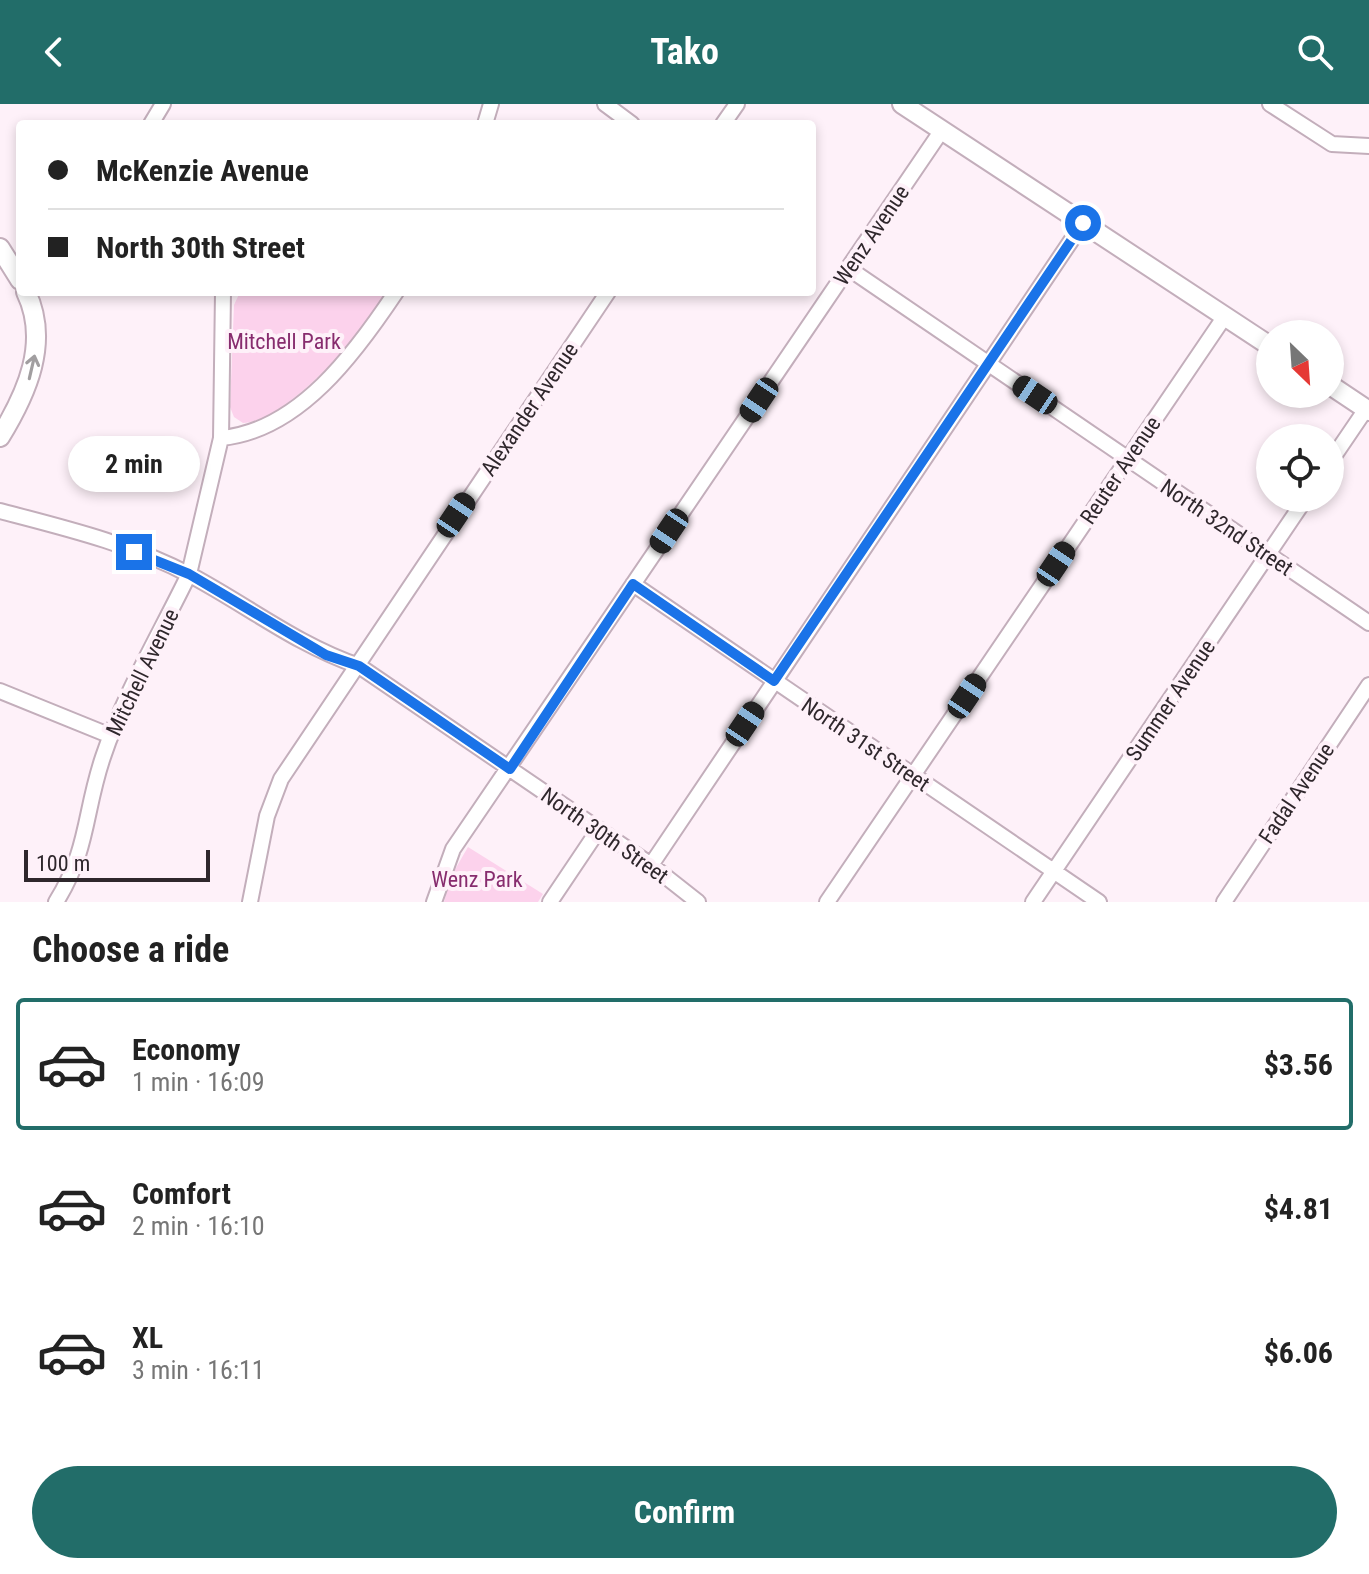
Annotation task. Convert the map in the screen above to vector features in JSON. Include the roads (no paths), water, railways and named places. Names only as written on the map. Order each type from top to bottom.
[{"type":"main road","points":[[902,104],[1256,337]]},
{"type":"main road","points":[[0,248],[16,266]]},
{"type":"main road","points":[[0,437],[19,407],[35,363],[33,308],[28,296]]},
{"type":"main road","points":[[1344,394],[1367,410]]},
{"type":"street","points":[[605,104],[627,120]]},
{"type":"street","points":[[1270,104],[1332,144],[1369,146]]},
{"type":"street","name":"Wenz Avenue","points":[[434,902],[453,849],[942,130]]},
{"type":"street","points":[[651,865],[1083,223]]},
{"type":"street","name":"North 32nd Street","points":[[848,268],[1369,623]]},
{"type":"street","name":"Mitchell Avenue","points":[[56,902],[81,856],[93,793],[111,736],[189,574],[221,438],[223,296]]},
{"type":"street","points":[[221,438],[245,436],[279,417],[321,385],[360,343],[393,296]]},
{"type":"street","name":"Alexander Avenue","points":[[250,902],[267,816],[281,779],[605,296]]},
{"type":"street","name":"Reuter Avenue","points":[[827,902],[1225,316]]},
{"type":"street","points":[[1344,442],[1367,410]]},
{"type":"street","name":"North 30th Street","points":[[0,511],[79,530],[189,574],[326,655],[359,666],[651,865],[698,902]]},
{"type":"street","name":"Summer Avenue","points":[[1033,902],[1297,512]]},
{"type":"street","name":"North 31st Street","points":[[633,584],[1099,902]]},
{"type":"street","name":"Fadal Avenue","points":[[1224,902],[1369,685]]},
{"type":"street","points":[[0,691],[111,736]]},
{"type":"street","points":[[550,902],[599,829]]},
{"type":"park label","name":"Mitchell Park","points":[[284,341]]},
{"type":"park label","name":"Wenz Park","points":[[477,879]]}]
